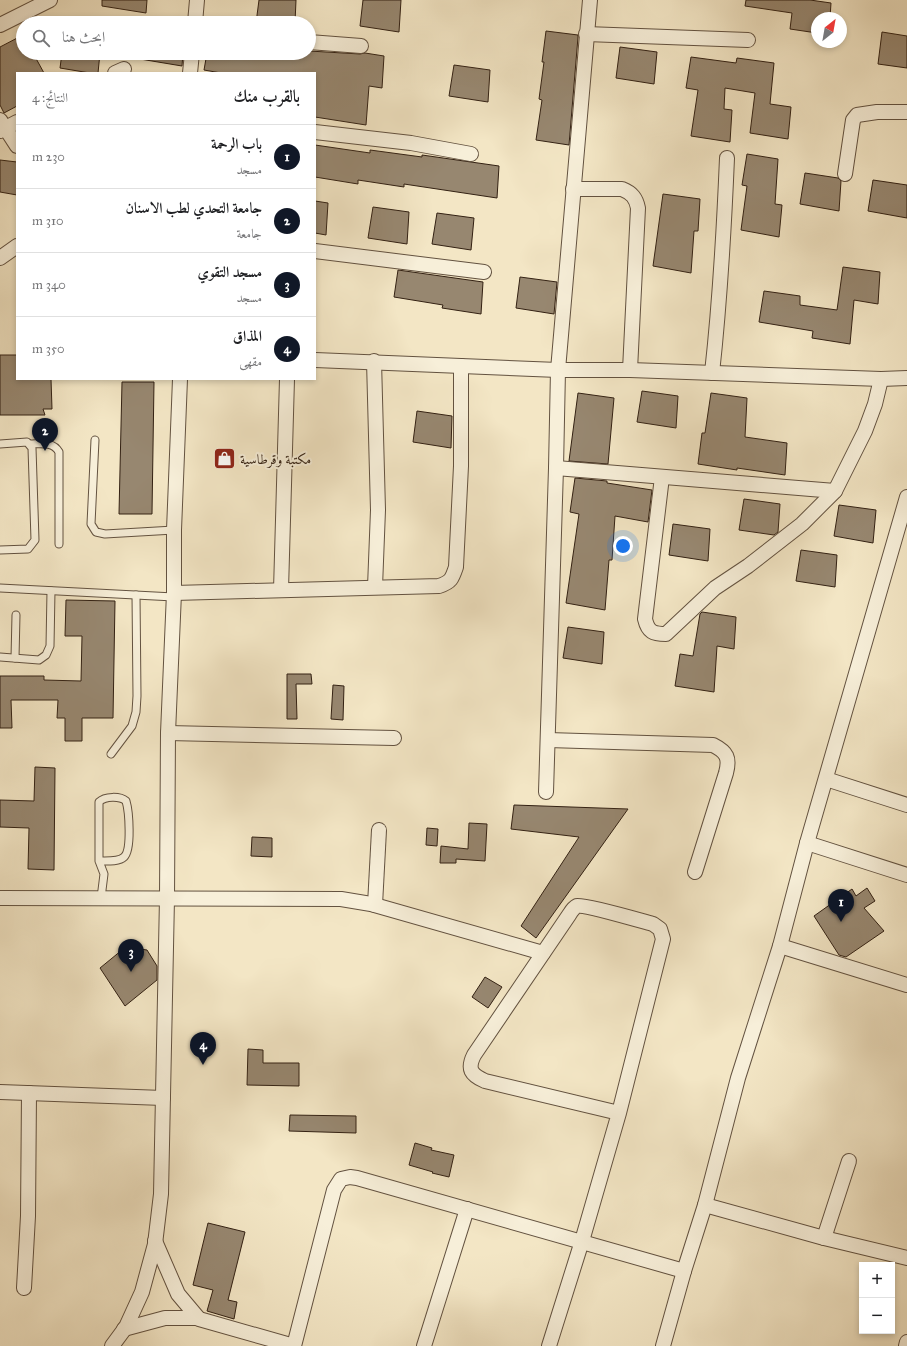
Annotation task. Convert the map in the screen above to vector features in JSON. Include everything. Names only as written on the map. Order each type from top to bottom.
[{"type":"street","points":[[18,16],[50,0]]},
{"type":"street","points":[[196,16],[197,0]]},
{"type":"street","points":[[546,792],[558,370],[590,0]]},
{"type":"street","points":[[0,25],[16,17]]},
{"type":"street","points":[[586,34],[748,40]]},
{"type":"street","points":[[316,43],[361,46]]},
{"type":"street","points":[[190,72],[191,60]]},
{"type":"street","points":[[845,174],[853,120],[857,114],[907,112]]},
{"type":"street","points":[[5,125],[16,144]]},
{"type":"street","points":[[316,132],[411,143],[471,154]]},
{"type":"street","points":[[712,373],[720,292],[726,158]]},
{"type":"street","points":[[573,189],[622,189],[628,192],[636,201],[638,208],[630,370]]},
{"type":"street","points":[[0,258],[16,247]]},
{"type":"street","points":[[316,251],[484,272]]},
{"type":"street","points":[[316,360],[374,361],[558,370],[630,370],[881,379],[907,378]]},
{"type":"street","points":[[374,361],[378,510],[375,587]]},
{"type":"street","points":[[174,595],[281,590],[439,586],[447,583],[453,576],[456,567],[461,466],[461,366]]},
{"type":"street","points":[[662,477],[645,619],[647,626],[652,632],[666,634],[715,588],[748,566],[802,524],[835,491],[866,430],[875,404],[881,379]]},
{"type":"street","points":[[112,1346],[124,1330],[142,1292],[155,1241],[160,1194],[164,1098],[168,734],[174,595],[174,530],[180,380]]},
{"type":"street","points":[[281,590],[288,380]]},
{"type":"street","points":[[556,468],[835,491]]},
{"type":"street","points":[[664,1346],[738,1078],[780,946],[807,844],[907,497]]},
{"type":"street","points":[[168,734],[394,738]]},
{"type":"street","points":[[548,740],[713,745],[725,753],[728,760],[726,773],[695,872]]},
{"type":"street","points":[[826,780],[907,805]]},
{"type":"street","points":[[375,905],[379,830]]},
{"type":"street","points":[[807,844],[907,875]]},
{"type":"street","points":[[0,898],[340,899],[375,905],[543,953]]},
{"type":"street","points":[[549,1346],[582,1241],[618,1112],[663,944],[662,932],[653,924],[589,907],[577,906],[573,909],[474,1055],[470,1062],[470,1067],[477,1078],[618,1112]]},
{"type":"street","points":[[780,946],[907,985]]},
{"type":"street","points":[[0,1092],[164,1098]]},
{"type":"street","points":[[24,1288],[28,1216],[29,1093]]},
{"type":"street","points":[[824,1238],[849,1161]]},
{"type":"street","points":[[124,1330],[165,1318],[198,1318],[294,1346],[334,1190],[341,1179],[350,1177],[582,1241],[684,1271]]},
{"type":"street","points":[[704,1205],[824,1238],[907,1258]]},
{"type":"street","points":[[424,1346],[467,1209]]},
{"type":"street","points":[[155,1241],[178,1294],[198,1318]]},
{"type":"street","points":[[906,1346],[907,1342]]},
{"type":"lane","points":[[95,440],[91,524],[96,532],[105,534],[174,530]]},
{"type":"lane","points":[[0,444],[27,442],[30,444],[51,444],[57,447],[59,452],[60,544]]},
{"type":"lane","points":[[0,550],[28,549],[35,540],[32,448],[30,444]]},
{"type":"lane","points":[[0,588],[136,595],[174,595]]},
{"type":"lane","points":[[0,658],[39,660],[46,655],[50,646],[51,590]]},
{"type":"lane","points":[[111,754],[132,726],[136,712],[136,595]]},
{"type":"lane","points":[[15,658],[16,615]]},
{"type":"lane","points":[[99,861],[120,859],[126,854],[129,838],[129,814],[126,801],[123,798],[108,798],[102,799],[99,802],[99,861],[104,874],[101,898]]},
{"type":"building","points":[[102,0],[147,0],[146,13],[102,6]]},
{"type":"building","points":[[259,0],[296,0],[295,16],[257,16]]},
{"type":"building","points":[[363,0],[401,0],[399,32],[360,26]]},
{"type":"building","points":[[746,0],[810,0],[831,3],[830,12],[811,12],[811,32],[790,29],[792,13],[745,6]]},
{"type":"building","points":[[546,31],[578,35],[569,145],[536,140],[542,100],[539,99]]},
{"type":"building","points":[[882,32],[907,36],[907,68],[878,64]]},
{"type":"building","points":[[16,39],[16,60],[37,60],[43,72],[16,72],[16,107],[4,113],[0,105],[0,47]]},
{"type":"building","points":[[620,47],[657,52],[654,84],[616,78]]},
{"type":"building","points":[[316,51],[365,53],[384,56],[382,88],[369,86],[366,125],[316,117],[316,72],[215,72],[204,70],[206,60],[316,60]]},
{"type":"building","points":[[691,57],[736,63],[737,58],[774,63],[770,104],[791,107],[788,139],[750,133],[755,93],[725,88],[724,109],[732,110],[730,142],[691,136],[698,90],[686,88]]},
{"type":"building","points":[[61,60],[99,60],[98,72],[84,72],[60,68]]},
{"type":"building","points":[[146,60],[182,60],[182,66]]},
{"type":"building","points":[[454,65],[490,70],[488,102],[449,96]]},
{"type":"building","points":[[316,145],[370,153],[370,150],[422,157],[422,155],[499,166],[497,198],[404,184],[404,187],[358,180],[358,184],[316,177]]},
{"type":"building","points":[[747,154],[778,159],[775,204],[782,205],[779,237],[741,230],[747,186],[742,185]]},
{"type":"building","points":[[0,160],[16,162],[16,195],[0,192]]},
{"type":"building","points":[[805,173],[838,178],[841,181],[839,211],[800,204]]},
{"type":"building","points":[[873,180],[907,185],[907,218],[868,211]]},
{"type":"building","points":[[663,194],[700,199],[698,231],[694,231],[691,273],[653,266]]},
{"type":"building","points":[[316,201],[328,203],[326,235],[316,233]]},
{"type":"building","points":[[373,207],[409,212],[407,244],[368,238]]},
{"type":"building","points":[[437,213],[474,218],[471,250],[432,244]]},
{"type":"building","points":[[843,267],[880,272],[878,304],[854,300],[850,344],[812,338],[813,331],[759,322],[764,291],[800,296],[800,305],[837,310]]},
{"type":"building","points":[[398,270],[483,282],[481,314],[442,308],[443,305],[394,297]]},
{"type":"building","points":[[520,277],[557,282],[554,314],[516,308]]},
{"type":"building","points":[[0,355],[16,355],[16,380],[51,380],[52,409],[43,409],[45,415],[0,415]]},
{"type":"building","points":[[122,382],[154,382],[152,514],[119,514]]},
{"type":"building","points":[[642,391],[678,396],[676,428],[637,422]]},
{"type":"building","points":[[578,393],[614,398],[608,464],[569,461]]},
{"type":"building","points":[[711,393],[747,398],[745,437],[787,443],[785,475],[698,464],[702,433],[705,433]]},
{"type":"building","points":[[417,411],[452,416],[451,448],[413,442]]},
{"type":"building","points":[[575,478],[607,481],[607,483],[652,490],[648,522],[615,516],[612,560],[609,560],[605,610],[566,603],[579,514],[570,512]]},
{"type":"building","points":[[744,499],[780,504],[778,532],[774,535],[739,530]]},
{"type":"building","points":[[839,505],[876,510],[873,543],[834,536]]},
{"type":"building","points":[[673,524],[710,529],[708,561],[669,555]]},
{"type":"building","points":[[801,550],[837,555],[835,587],[796,581]]},
{"type":"building","points":[[66,600],[115,601],[113,718],[82,718],[82,741],[65,741],[65,718],[57,718],[58,700],[11,700],[12,728],[0,728],[0,676],[44,676],[44,680],[81,681],[82,636],[65,636]]},
{"type":"building","points":[[702,612],[736,617],[734,649],[717,646],[714,692],[675,686],[680,654],[693,656],[700,614]]},
{"type":"building","points":[[568,627],[604,632],[602,664],[563,658]]},
{"type":"building","points":[[287,674],[311,674],[312,684],[296,684],[297,719],[287,719]]},
{"type":"building","points":[[333,685],[344,686],[343,720],[331,719]]},
{"type":"building","points":[[35,767],[55,768],[54,870],[28,869],[29,828],[0,827],[0,800],[34,801]]},
{"type":"building","points":[[514,805],[628,809],[536,938],[521,926],[579,837],[511,829]]},
{"type":"building","points":[[469,823],[487,824],[485,861],[456,859],[456,863],[440,863],[441,846],[468,849]]},
{"type":"building","points":[[427,828],[438,829],[437,846],[426,845]]},
{"type":"building","points":[[252,837],[272,838],[272,857],[251,856]]},
{"type":"building","points":[[867,888],[875,901],[864,908],[884,931],[846,957],[839,955],[814,916],[852,889],[856,896]]},
{"type":"building","points":[[133,941],[140,949],[147,950],[157,966],[157,980],[125,1006],[100,968]]},
{"type":"building","points":[[485,977],[502,987],[488,1008],[472,997]]},
{"type":"building","points":[[248,1049],[263,1050],[263,1063],[299,1063],[299,1086],[247,1085]]},
{"type":"building","points":[[290,1115],[356,1116],[356,1133],[289,1131]]},
{"type":"building","points":[[415,1143],[432,1148],[431,1150],[454,1155],[449,1177],[409,1165]]},
{"type":"building","points":[[208,1223],[245,1232],[228,1300],[237,1302],[234,1319],[207,1311],[213,1290],[193,1285]]},
{"type":"place","name":"جامعة التحدي لطب الاسنان","points":[[45,451]]},
{"type":"place","name":"مكتبة وقرطاسية","points":[[225,459]]},
{"type":"place","name":"باب الرحمة","points":[[841,922]]},
{"type":"place","name":"مسجد التقوي","points":[[131,972]]},
{"type":"place","name":"المذاق","points":[[203,1065]]}]
